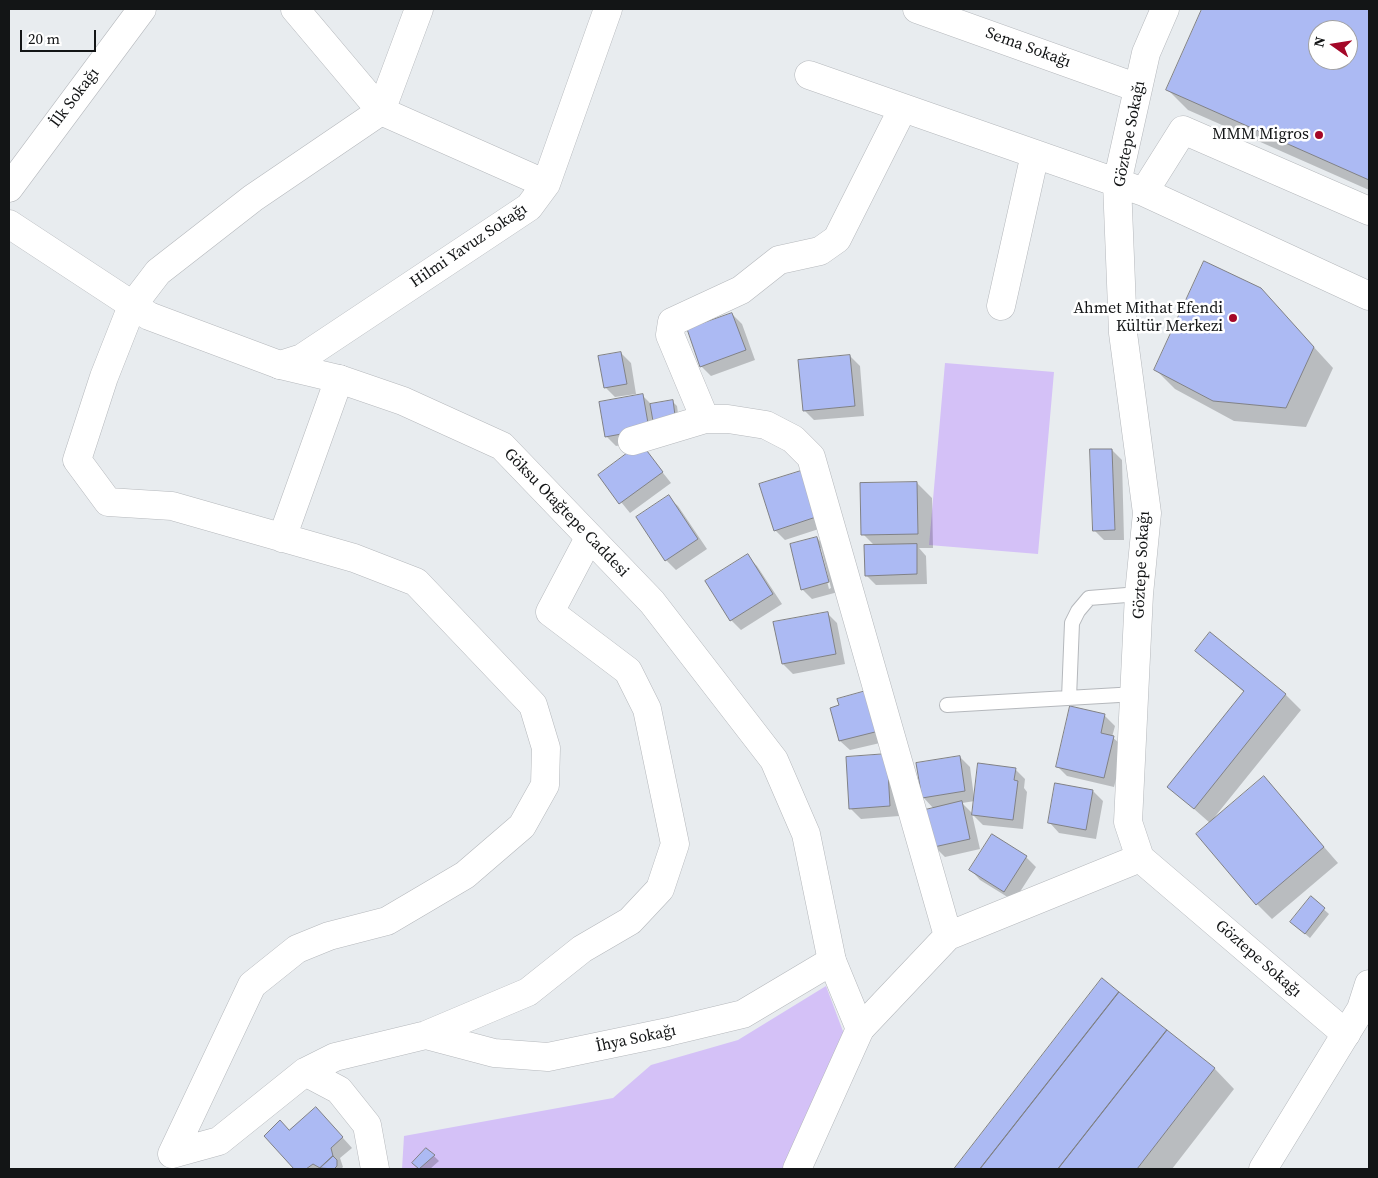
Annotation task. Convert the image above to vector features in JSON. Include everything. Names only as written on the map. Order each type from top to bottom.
[{"type":"street","name":"İlk Sokağı","points":[[9,188],[142,9]]},
{"type":"street","points":[[295,9],[381,111],[546,184]]},
{"type":"street","points":[[420,9],[381,111],[253,198],[158,272],[132,306],[104,377],[77,460],[108,502],[172,506],[354,558],[416,582],[533,705],[546,748],[545,785],[522,826],[465,875],[387,921],[328,936],[297,949],[252,985],[172,1154],[219,1141],[305,1072],[336,1057],[426,1035],[528,992],[582,949],[630,921],[660,889],[675,844],[647,709],[628,671],[550,612],[590,538]]},
{"type":"street","name":"Hilmi Yavuz Sokağı","points":[[280,365],[302,358],[529,207],[546,184],[608,9]]},
{"type":"street","name":"Sema Sokağı","points":[[917,9],[952,14],[1138,88]]},
{"type":"street","name":"Göztepe Sokağı","points":[[1165,9],[1146,53],[1117,183],[1122,333],[1147,513],[1139,594],[1136,694],[1128,822],[1140,858],[1346,1034]]},
{"type":"street","points":[[808,75],[1144,192],[1369,296]]},
{"type":"street","points":[[705,419],[670,334],[672,322],[741,290],[778,260],[820,251],[837,239],[903,108]]},
{"type":"street","points":[[1144,192],[1183,130],[1369,212]]},
{"type":"street","points":[[1001,306],[1035,154]]},
{"type":"street","name":"Göksu Otağtepe Caddesi","points":[[9,224],[149,316],[280,365],[339,379],[403,401],[502,446],[652,602],[774,760],[806,834],[832,961],[860,1029]]},
{"type":"street","points":[[282,538],[339,379]]},
{"type":"street","points":[[632,441],[705,419],[728,419],[766,426],[794,438],[811,457],[948,936]]},
{"type":"street","points":[[797,1169],[860,1029],[948,936],[1140,858]]},
{"type":"street","name":"İhya Sokağı","points":[[426,1035],[494,1053],[548,1057],[743,1014],[832,961]]},
{"type":"street","points":[[1263,1169],[1366,999]]},
{"type":"street","points":[[305,1072],[339,1090],[367,1125],[375,1169]]},
{"type":"lane","points":[[1069,698],[1072,624],[1078,611],[1089,598],[1139,594]]},
{"type":"lane","points":[[948,705],[1136,694]]},
{"type":"shaded area","points":[[945,363],[1054,372],[1038,554],[929,545]]},
{"type":"shaded area","points":[[826,986],[844,1034],[786,1169],[402,1169],[404,1136],[613,1098],[651,1065],[738,1040]]},
{"type":"building","name":"MMM Migros","points":[[1202,9],[1369,9],[1369,180],[1166,90]]},
{"type":"building","name":"Ahmet Mithat Efendi Kültür Merkezi","points":[[1204,261],[1261,288],[1314,347],[1286,408],[1213,401],[1154,370]]},
{"type":"building","points":[[732,313],[746,350],[700,367],[687,329]]},
{"type":"building","points":[[621,352],[627,384],[604,388],[598,356]]},
{"type":"building","points":[[850,355],[855,406],[803,411],[798,360]]},
{"type":"building","points":[[643,394],[649,429],[605,437],[599,402]]},
{"type":"building","points":[[673,400],[676,423],[654,427],[650,404]]},
{"type":"building","points":[[641,443],[663,472],[619,504],[598,475]]},
{"type":"building","points":[[1090,449],[1112,449],[1115,530],[1093,531]]},
{"type":"building","points":[[804,470],[819,516],[774,531],[759,484]]},
{"type":"building","points":[[917,482],[918,534],[861,535],[860,483]]},
{"type":"building","points":[[669,495],[698,539],[665,561],[636,517]]},
{"type":"building","points":[[817,537],[829,582],[801,590],[790,544]]},
{"type":"building","points":[[917,544],[917,574],[865,576],[864,545]]},
{"type":"building","points":[[748,554],[773,594],[730,621],[705,581]]},
{"type":"building","points":[[828,612],[836,654],[782,664],[773,622]]},
{"type":"building","points":[[1210,632],[1286,694],[1194,809],[1167,787],[1244,691],[1195,651]]},
{"type":"building","points":[[873,689],[883,730],[839,741],[830,708],[839,705],[837,699]]},
{"type":"building","points":[[1070,706],[1105,714],[1101,733],[1114,736],[1104,778],[1056,767]]},
{"type":"building","points":[[887,754],[890,806],[849,809],[846,757]]},
{"type":"building","points":[[960,756],[965,791],[922,798],[916,763]]},
{"type":"building","points":[[978,763],[1016,768],[1014,780],[1018,781],[1013,820],[972,815]]},
{"type":"building","points":[[1264,776],[1324,847],[1256,905],[1196,834]]},
{"type":"building","points":[[1055,783],[1093,790],[1086,830],[1048,823]]},
{"type":"building","points":[[962,801],[970,839],[934,847],[925,810]]},
{"type":"building","points":[[992,834],[1027,856],[1004,892],[969,870]]},
{"type":"building","points":[[1311,896],[1325,908],[1305,934],[1290,922]]},
{"type":"building","points":[[1102,978],[1119,992],[980,1169],[954,1169]]},
{"type":"building","points":[[1119,992],[1167,1030],[1058,1169],[980,1169]]},
{"type":"building","points":[[1167,1030],[1215,1068],[1137,1169],[1058,1169]]},
{"type":"building","points":[[316,1107],[343,1137],[331,1148],[333,1156],[320,1168],[313,1164],[306,1169],[294,1169],[264,1136],[280,1120],[289,1130]]},
{"type":"building","points":[[426,1148],[435,1155],[419,1169],[412,1163]]},
{"type":"building","points":[[333,1156],[337,1160],[337,1166],[334,1169],[320,1168]]},
{"type":"place","name":"MMM Migros","points":[[1319,135]]},
{"type":"place","name":"Ahmet Mithat Efendi Kültür Merkezi","points":[[1233,318]]}]
